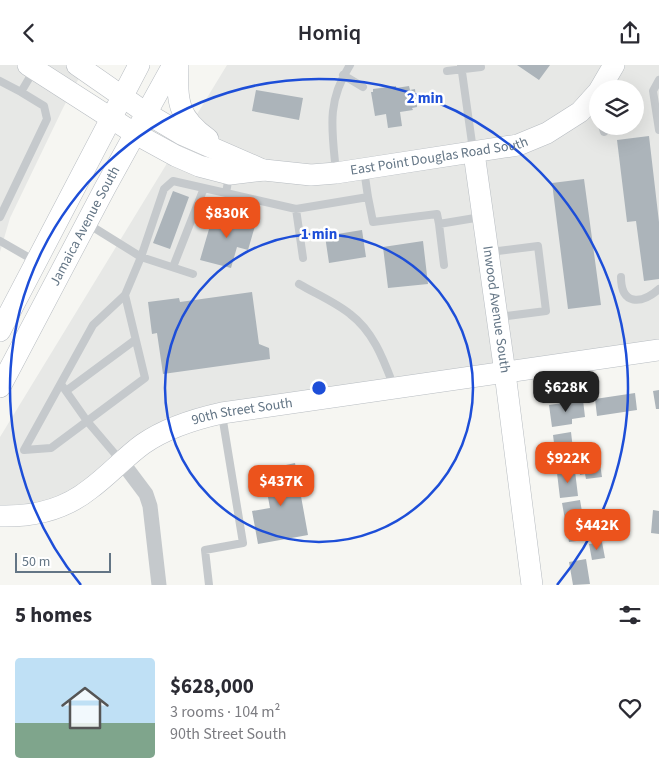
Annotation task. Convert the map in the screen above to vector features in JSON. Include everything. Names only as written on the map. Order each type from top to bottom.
[{"type":"street","name":"East Point Douglas Road South","points":[[77,65],[146,113],[183,135],[228,174]]},
{"type":"street","name":"Jamaica Avenue South","points":[[0,331],[140,65]]},
{"type":"street","name":"Jamaica Avenue South","points":[[0,387],[134,133],[173,65]]},
{"type":"street","points":[[178,65],[178,88],[182,112],[228,174]]},
{"type":"street","points":[[605,80],[614,65]]},
{"type":"street","name":"East Point Douglas Road South","points":[[31,67],[134,133],[176,156],[199,166],[228,174],[264,170],[311,175],[336,173],[518,145],[546,133],[589,107]]},
{"type":"street","name":"Inwood Avenue South","points":[[474,153],[532,585]]},
{"type":"street","name":"90th Street South","points":[[0,516],[18,517],[55,509],[89,491],[143,444],[160,434],[198,419],[222,413],[659,351]]},
{"type":"street","points":[[122,463],[146,494],[150,506],[158,585]]},
{"type":"lane","points":[[336,173],[332,126],[334,97],[343,75],[350,65]]},
{"type":"lane","points":[[21,92],[31,67]]},
{"type":"lane","points":[[447,71],[461,67],[481,67]]},
{"type":"lane","points":[[461,67],[474,153]]},
{"type":"lane","points":[[343,75],[363,87]]},
{"type":"lane","points":[[659,80],[653,91],[659,130]]},
{"type":"lane","points":[[0,81],[44,106],[47,119],[1,212]]},
{"type":"lane","points":[[364,169],[373,222],[437,214],[444,265]]},
{"type":"lane","points":[[173,267],[204,188],[228,174],[296,209],[368,197]]},
{"type":"lane","points":[[124,295],[144,378],[51,448],[24,450],[93,325],[124,295],[141,257],[164,189],[174,181],[204,188]]},
{"type":"lane","points":[[296,209],[304,258]]},
{"type":"lane","points":[[439,224],[483,217]]},
{"type":"lane","points":[[86,223],[141,257],[194,274]]},
{"type":"lane","points":[[0,241],[37,262]]},
{"type":"lane","points":[[488,253],[538,247],[546,311],[496,318]]},
{"type":"lane","points":[[621,277],[621,288],[624,295],[631,300],[638,301],[659,289]]},
{"type":"lane","points":[[299,284],[350,313],[363,325],[383,359],[395,389]]},
{"type":"lane","points":[[66,391],[135,340]]},
{"type":"lane","points":[[61,384],[87,421],[122,463]]},
{"type":"lane","points":[[209,585],[205,550],[243,543],[222,413]]},
{"type":"shaded area","points":[[0,65],[86,65],[10,218],[0,252]]},
{"type":"shaded area","points":[[227,65],[659,65],[659,350],[199,419],[89,490],[0,516],[0,437]]},
{"type":"building","points":[[517,65],[550,65],[539,80]]},
{"type":"building","points":[[396,86],[396,88],[409,86],[410,90],[415,89],[417,107],[412,108],[413,110],[400,112],[402,126],[388,128],[386,114],[375,116],[371,92],[373,92],[373,89]]},
{"type":"building","points":[[256,90],[303,98],[299,120],[252,111]]},
{"type":"building","points":[[649,136],[659,222],[659,279],[644,281],[636,221],[627,222],[617,140]]},
{"type":"building","points":[[584,179],[601,305],[568,309],[552,183]]},
{"type":"building","points":[[173,191],[189,197],[170,249],[153,243]]},
{"type":"building","points":[[214,212],[241,220],[242,215],[257,219],[248,250],[237,247],[231,268],[200,260]]},
{"type":"building","points":[[362,230],[366,257],[329,263],[325,236]]},
{"type":"building","points":[[423,241],[428,284],[388,288],[383,247]]},
{"type":"building","points":[[252,292],[259,344],[269,348],[270,359],[163,374],[157,333],[152,334],[148,302],[179,298],[180,302]]},
{"type":"building","points":[[659,390],[659,409],[656,409],[653,391]]},
{"type":"building","points":[[635,393],[637,410],[597,416],[595,399]]},
{"type":"building","points":[[583,400],[585,417],[572,419],[572,424],[552,427],[549,405]]},
{"type":"building","points":[[571,432],[573,449],[555,451],[553,435]]},
{"type":"building","points":[[599,457],[602,477],[586,479],[585,474],[580,475],[578,460]]},
{"type":"building","points":[[295,463],[308,535],[258,544],[252,511],[270,508],[263,470]]},
{"type":"building","points":[[575,471],[578,496],[560,498],[557,473]]},
{"type":"building","points":[[580,500],[585,529],[582,530],[584,540],[569,542],[562,503]]},
{"type":"building","points":[[653,510],[659,511],[659,534],[651,533]]},
{"type":"building","points":[[602,542],[605,558],[592,560],[589,544]]},
{"type":"building","points":[[586,559],[590,584],[573,585],[569,562]]}]
